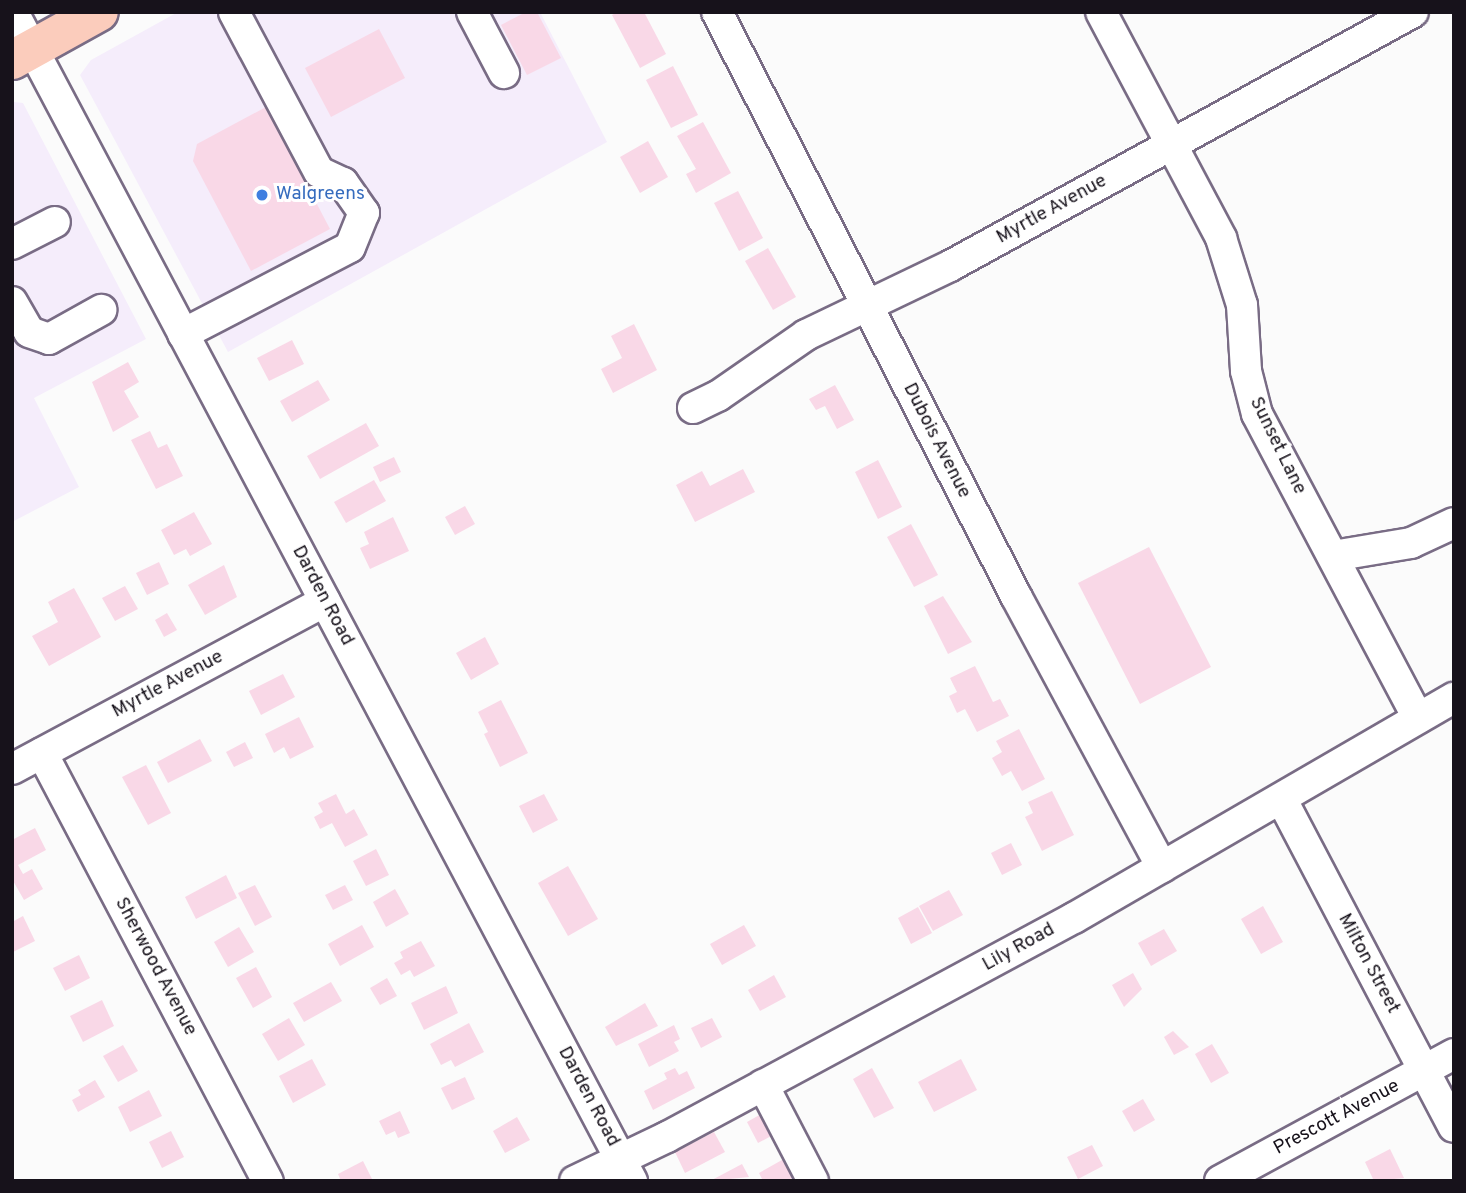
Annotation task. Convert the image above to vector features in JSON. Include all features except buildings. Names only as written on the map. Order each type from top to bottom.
[{"type":"main road","points":[[22,54],[99,12]]},
{"type":"street","name":"Darden Road","points":[[13,12],[22,54],[183,334],[626,1170]]},
{"type":"street","points":[[183,334],[350,247],[364,213],[343,183],[319,172],[234,12]]},
{"type":"street","points":[[472,12],[504,74]]},
{"type":"street","name":"Dubois Avenue","points":[[717,12],[865,304],[1162,867]]},
{"type":"street","name":"Sunset Lane","points":[[1101,12],[1221,238],[1235,274],[1242,305],[1245,371],[1257,414],[1418,718]]},
{"type":"street","name":"Myrtle Avenue","points":[[693,408],[718,396],[806,335],[865,304],[950,266],[1413,12]]},
{"type":"street","points":[[12,244],[55,222]]},
{"type":"street","points":[[12,302],[29,332],[50,339],[101,310]]},
{"type":"street","points":[[1333,556],[1411,543],[1454,523]]},
{"type":"street","name":"Myrtle Avenue","points":[[12,769],[325,601]]},
{"type":"street","name":"Lily Road","points":[[575,1181],[626,1170],[763,1085],[1282,800],[1454,698]]},
{"type":"street","name":"Sherwood Avenue","points":[[41,753],[268,1181]]},
{"type":"street","name":"Milton Street","points":[[1282,800],[1454,1127]]},
{"type":"street","name":"Prescott Avenue","points":[[1220,1181],[1454,1054]]},
{"type":"street","points":[[763,1085],[813,1181]]},
{"type":"shaded area","points":[[178,12],[540,12],[607,142],[228,352],[80,75],[91,60]]},
{"type":"shaded area","points":[[14,102],[23,103],[146,339],[34,398],[79,487],[12,522]]},
{"type":"place","name":"Walgreens","points":[[262,195]]}]
